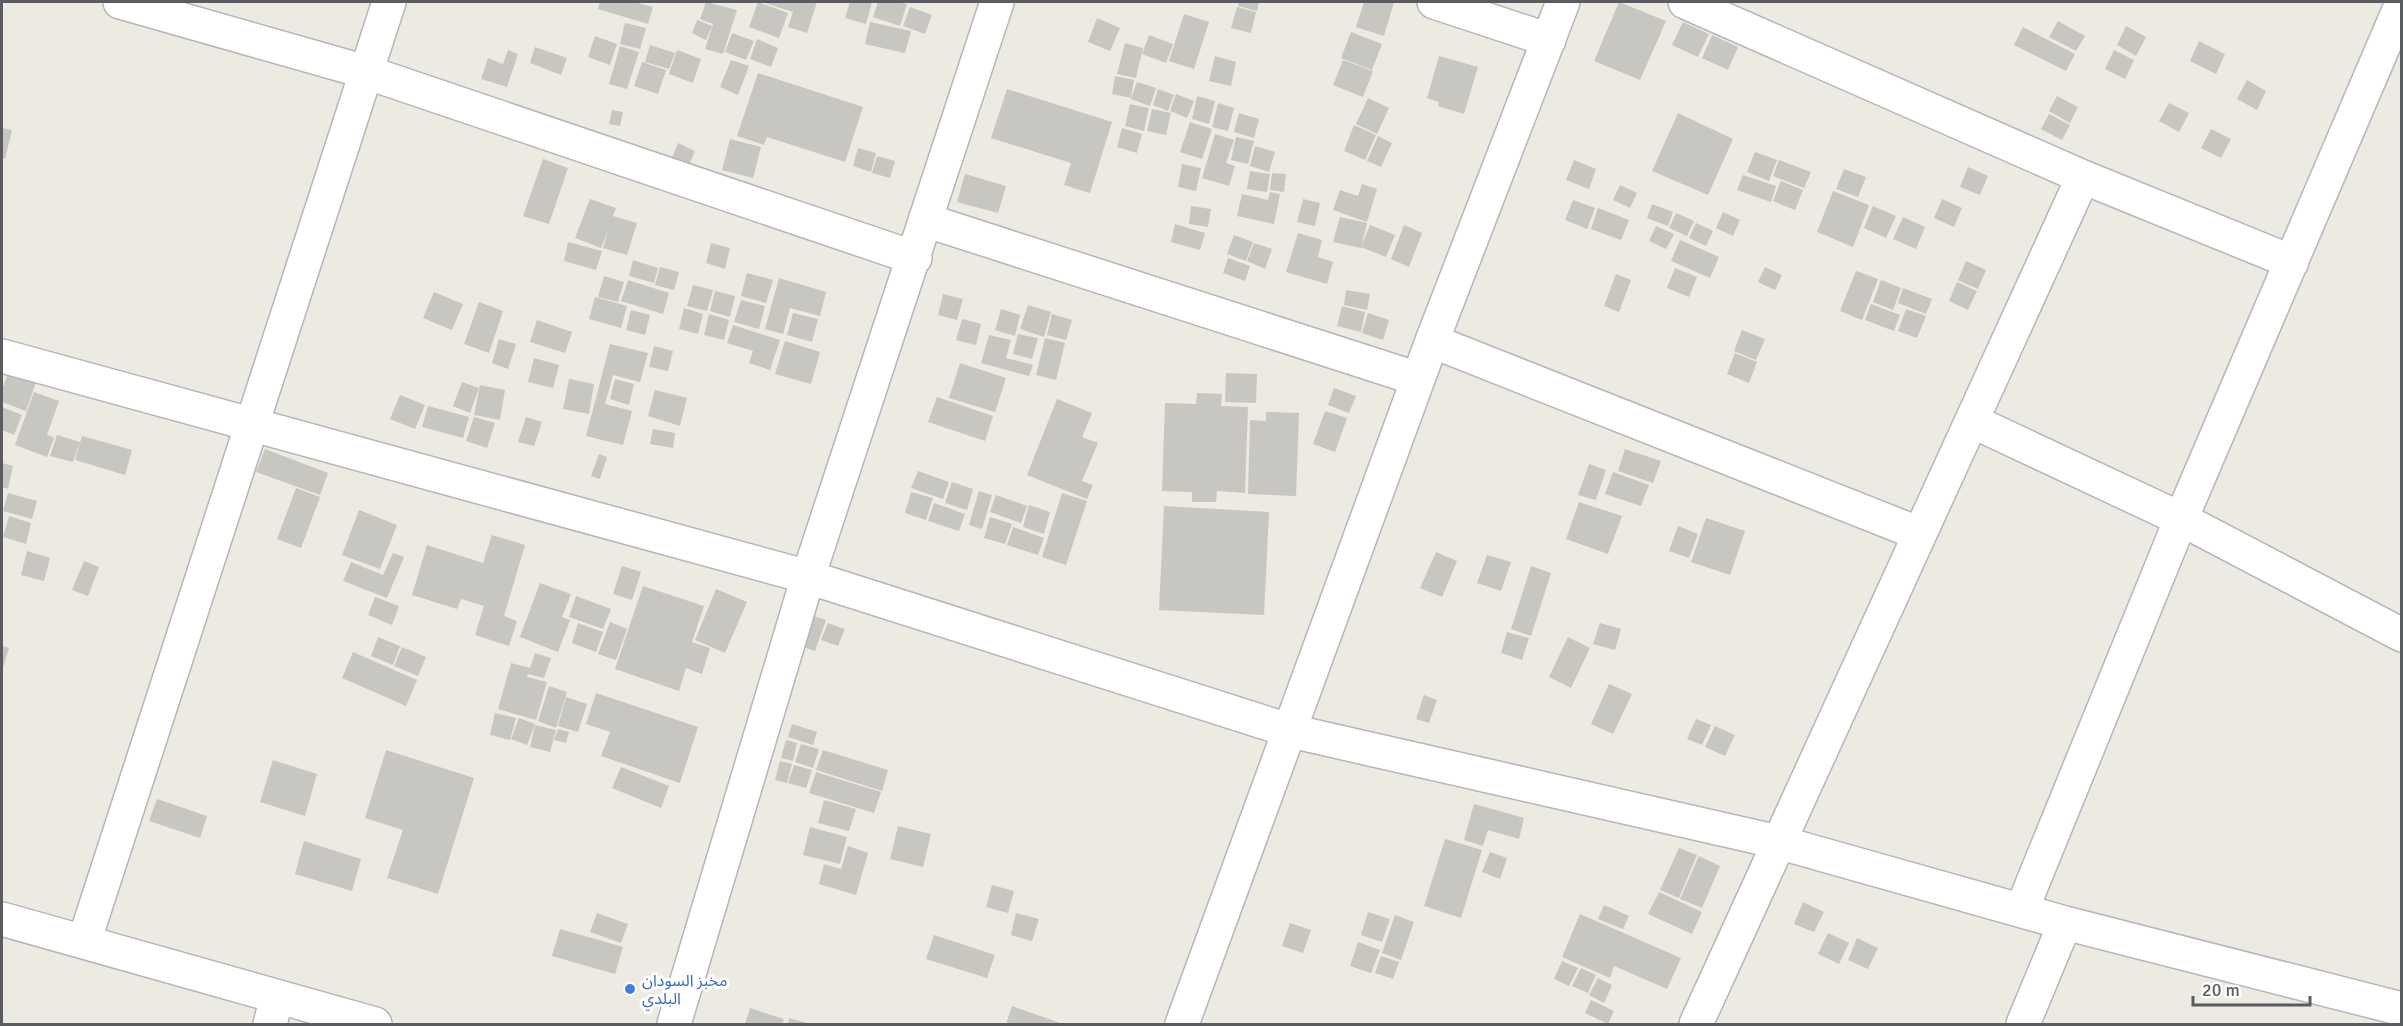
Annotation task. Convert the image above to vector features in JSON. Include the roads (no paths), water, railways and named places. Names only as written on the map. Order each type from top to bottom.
[{"type":"street","points":[[120,2],[366,72],[915,258]]},
{"type":"street","points":[[84,942],[389,2]]},
{"type":"street","points":[[674,1024],[808,577],[915,258],[925,220],[997,2]]},
{"type":"street","points":[[1434,2],[1549,40]]},
{"type":"street","points":[[1182,1024],[1291,731],[1431,341],[1563,2]]},
{"type":"street","points":[[1685,2],[2083,177],[2292,262]]},
{"type":"street","points":[[2022,909],[2181,519],[2402,3]]},
{"type":"street","points":[[1696,1024],[2083,177]]},
{"type":"street","points":[[925,220],[1418,379]]},
{"type":"street","points":[[1431,341],[1920,534]]},
{"type":"street","points":[[2,356],[808,577],[1291,731],[1778,842],[2389,1013]]},
{"type":"street","points":[[1972,421],[2181,519],[2402,634]]},
{"type":"street","points":[[2,919],[84,942],[274,1011],[375,1024]]},
{"type":"street","points":[[2023,1024],[2065,923]]},
{"type":"place","name":"مخبز السودان البلدي","points":[[630,989]]}]
